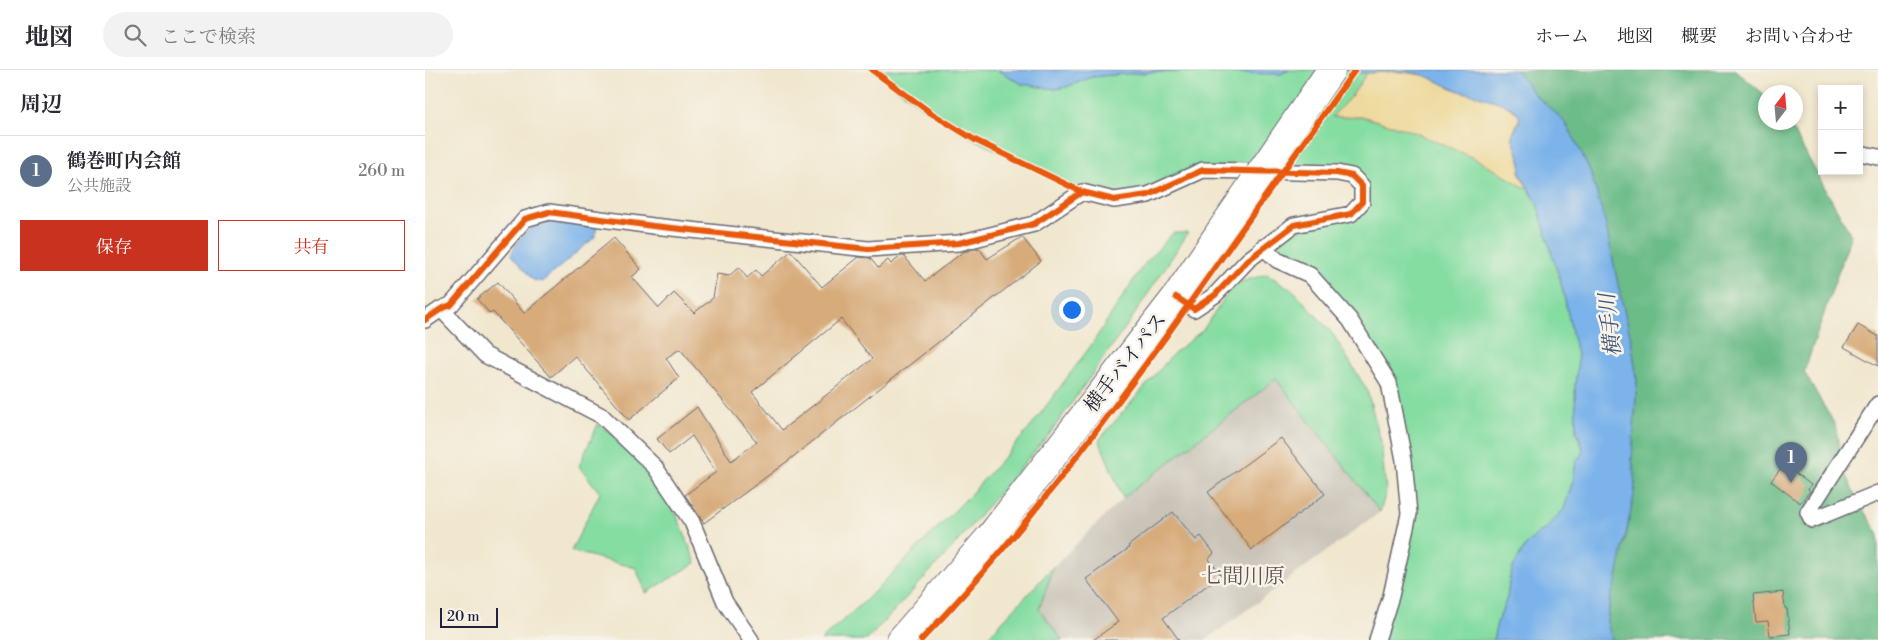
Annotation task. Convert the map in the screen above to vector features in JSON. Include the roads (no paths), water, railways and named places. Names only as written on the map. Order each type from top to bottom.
[{"type":"highway","name":"横手バイパス","points":[[901,640],[991,537],[1176,297],[1331,70]]},
{"type":"street","points":[[1863,154],[1878,157]]},
{"type":"street","points":[[425,320],[441,309],[451,305],[525,219],[549,212],[653,226],[868,248],[959,243],[1034,224],[1082,192],[1114,200],[1148,195],[1203,170],[1337,173],[1352,176],[1362,186],[1362,202],[1351,214],[1294,225],[1263,247],[1215,295],[1194,309],[1176,297]]},
{"type":"street","points":[[1263,247],[1277,260],[1310,275],[1350,320],[1389,383],[1404,460],[1409,514],[1391,596],[1377,640]]},
{"type":"street","points":[[441,309],[485,355],[602,416],[655,467],[692,522],[725,602],[751,640]]},
{"type":"street","points":[[1878,404],[1808,512],[1812,520],[1878,493]]},
{"type":"water","points":[[998,70],[1289,70],[1281,74],[1158,72],[1111,75],[1092,77],[1055,89],[1022,84]]},
{"type":"water","name":"横手川","points":[[1346,70],[1516,70],[1534,94],[1562,119],[1572,134],[1590,171],[1604,217],[1631,339],[1637,380],[1632,458],[1635,484],[1634,495],[1616,582],[1610,600],[1607,622],[1612,640],[1493,640],[1497,623],[1507,598],[1513,567],[1527,544],[1547,528],[1564,509],[1573,481],[1576,461],[1582,454],[1583,449],[1576,428],[1575,387],[1578,359],[1562,287],[1536,201],[1520,174],[1521,163],[1512,136],[1520,118],[1515,111],[1501,103],[1457,90],[1420,74],[1397,71],[1363,73]]},
{"type":"water","points":[[562,219],[597,224],[595,237],[542,282],[533,280],[511,255],[514,247],[530,229],[553,220]]},
{"type":"place","name":"鶴巻町内会館","points":[[1791,483]]},
{"type":"district","name":"七間川原","points":[[1243,576]]}]
